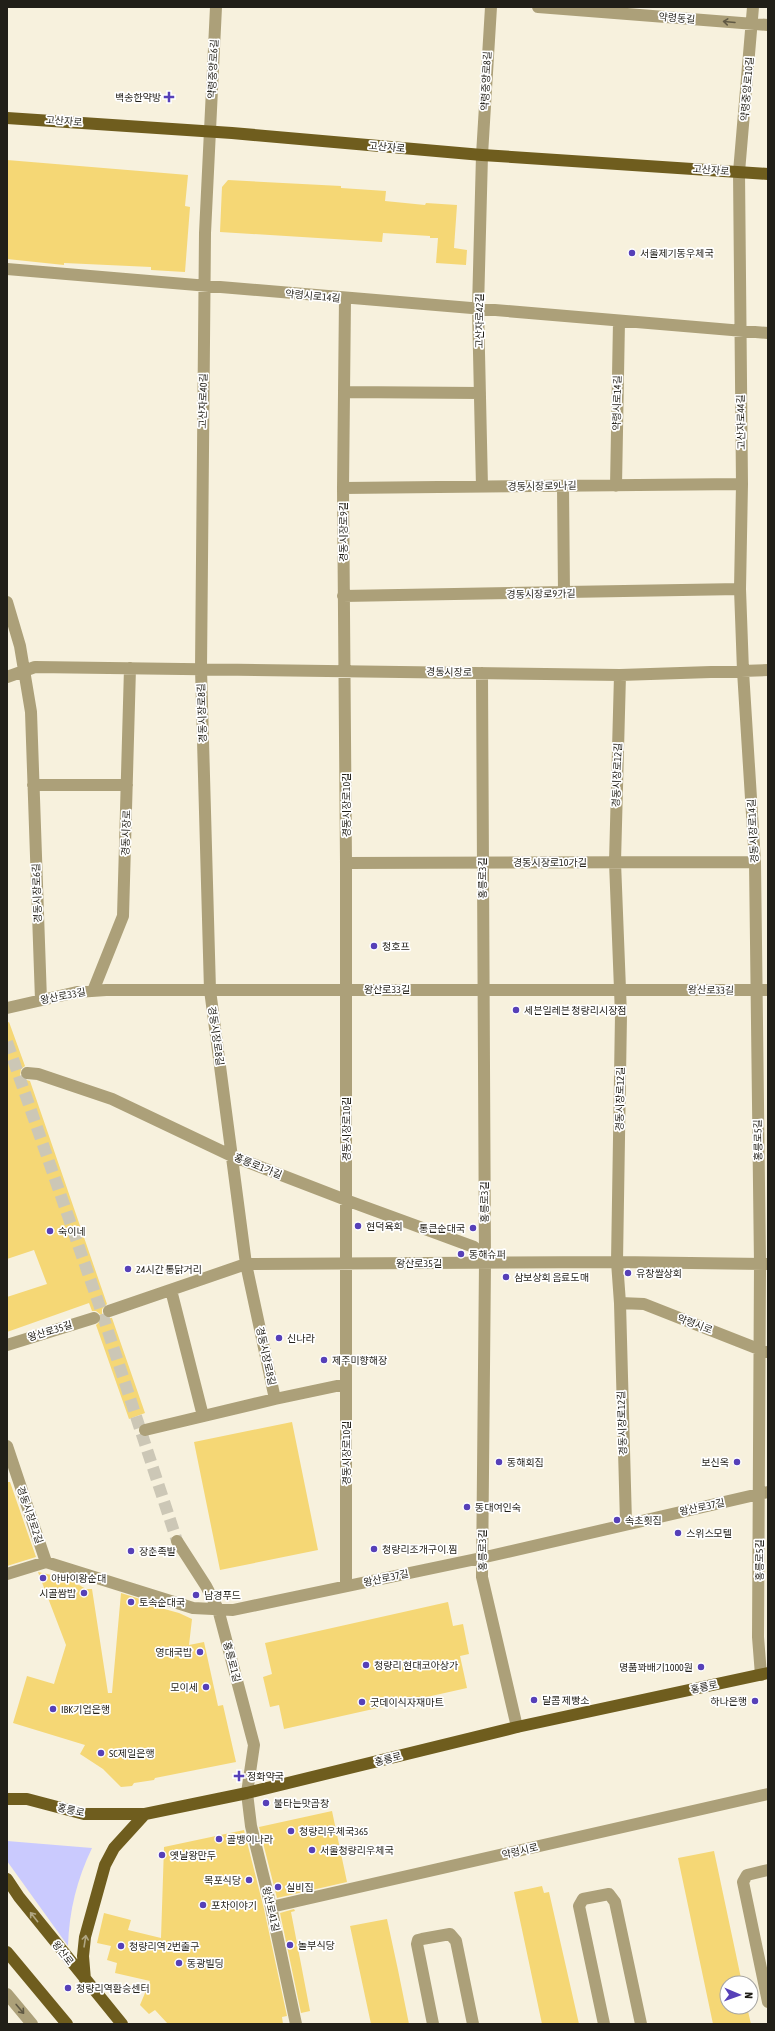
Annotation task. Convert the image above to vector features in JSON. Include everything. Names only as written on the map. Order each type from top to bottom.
[{"type":"main road","name":"고산자로","points":[[7,118],[210,132],[482,155],[768,174]]},
{"type":"main road","name":"홍릉로","points":[[7,1799],[27,1799],[84,1814],[146,1814],[247,1793],[517,1727],[765,1674]]},
{"type":"main road","points":[[7,1792],[27,1799]]},
{"type":"main road","points":[[85,1980],[83,1956],[85,1937],[105,1866],[114,1848],[146,1814]]},
{"type":"main road","name":"왕산로","points":[[7,1879],[19,1897],[122,2024]]},
{"type":"main road","points":[[7,1952],[67,2024]]},
{"type":"street","name":"약령중앙로6길","points":[[210,132],[216,7]]},
{"type":"street","name":"약령중앙로8길","points":[[482,155],[491,7]]},
{"type":"street","name":"약령동길","points":[[538,7],[623,10],[768,25]]},
{"type":"street","name":"약령중앙로10길","points":[[739,172],[753,24],[753,7]]},
{"type":"street","name":"고산자로40길","points":[[201,669],[204,286],[210,132]]},
{"type":"street","name":"고산자로42길","points":[[482,155],[478,308],[482,487]]},
{"type":"street","name":"고산자로44길","points":[[739,172],[742,484],[740,589],[743,671]]},
{"type":"street","name":"약령시로14길","points":[[7,269],[768,333]]},
{"type":"street","name":"경동시장로9길","points":[[345,298],[343,488],[345,671]]},
{"type":"street","name":"약령시로14길","points":[[616,486],[619,321]]},
{"type":"street","points":[[344,392],[480,393]]},
{"type":"street","name":"경동시장로9나길","points":[[343,488],[742,484]]},
{"type":"street","points":[[563,486],[564,593]]},
{"type":"street","name":"경동시장로9가길","points":[[343,596],[740,589]]},
{"type":"street","name":"경동시장로6길","points":[[7,602],[20,646],[31,712],[41,1000]]},
{"type":"street","name":"경동시장로","points":[[7,677],[35,667],[620,675],[768,670]]},
{"type":"street","name":"경동시장로","points":[[93,991],[123,916],[130,668]]},
{"type":"street","name":"경동시장로8길","points":[[201,669],[210,990],[246,1264],[275,1399]]},
{"type":"street","name":"경동시장로10길","points":[[345,671],[346,1586]]},
{"type":"street","name":"경동시장로14길","points":[[743,671],[755,862],[756,990]]},
{"type":"street","name":"홍릉로3길","points":[[482,673],[485,1263],[481,1558],[482,1577],[517,1727]]},
{"type":"street","name":"경동시장로12길","points":[[620,675],[615,862],[621,1015],[617,1262],[620,1303],[626,1523]]},
{"type":"street","points":[[33,785],[127,785]]},
{"type":"street","name":"경동시장로10가길","points":[[346,863],[755,862]]},
{"type":"street","name":"왕산로33길","points":[[7,1008],[77,992],[93,991],[346,989],[768,990]]},
{"type":"street","name":"홍릉로5길","points":[[756,990],[764,1264],[764,1493],[758,1637],[765,1674]]},
{"type":"street","name":"홍릉로1가길","points":[[27,1073],[38,1074],[112,1098],[232,1156],[474,1247],[485,1263]]},
{"type":"street","name":"왕산로35길","points":[[109,1311],[246,1264],[617,1262],[764,1264]]},
{"type":"street","points":[[171,1290],[203,1416]]},
{"type":"street","name":"약령시로","points":[[620,1303],[644,1304],[764,1351]]},
{"type":"street","name":"왕산로35길","points":[[7,1345],[94,1318]]},
{"type":"street","points":[[145,1430],[275,1399],[346,1384]]},
{"type":"street","name":"경동시장로2길","points":[[7,1446],[46,1562]]},
{"type":"street","name":"왕산로37길","points":[[46,1562],[193,1608],[233,1610],[481,1558],[626,1523],[764,1493]]},
{"type":"street","name":"홍릉로1길","points":[[177,1541],[218,1609],[254,1745],[247,1793]]},
{"type":"street","points":[[7,1574],[46,1562]]},
{"type":"street","name":"왕산로41길","points":[[247,1793],[251,1826],[271,1907],[296,2024]]},
{"type":"street","name":"약령시로","points":[[271,1907],[768,1794]]},
{"type":"street","points":[[768,1870],[747,1875],[743,1882],[768,2002]]},
{"type":"street","points":[[604,2024],[579,1904],[583,1899],[609,1894],[615,1902],[641,2024]]},
{"type":"street","points":[[433,2024],[417,1944],[418,1940],[450,1934],[456,1941],[473,2024]]},
{"type":"street","points":[[7,1994],[32,2024]]},
{"type":"shaded area","points":[[7,1841],[92,1848],[78,1883],[70,1920],[68,1946],[7,1861]]},
{"type":"building","points":[[7,160],[188,175],[185,206],[190,207],[185,272],[151,270],[151,267],[64,263],[64,265],[7,259]]},
{"type":"building","points":[[228,180],[341,186],[341,188],[386,191],[385,201],[425,205],[426,203],[457,205],[454,248],[467,250],[466,265],[436,263],[438,238],[430,238],[430,236],[383,233],[382,242],[220,232],[222,187]]},
{"type":"building","points":[[9,1022],[25,1066],[21,1069],[20,1076],[23,1079],[30,1081],[107,1304],[102,1309],[102,1314],[107,1318],[112,1318],[145,1413],[129,1419],[96,1325],[101,1320],[101,1315],[96,1311],[92,1311],[89,1303],[7,1332],[7,1297],[47,1284],[34,1250],[7,1259],[7,1023]]},
{"type":"building","points":[[292,1422],[318,1550],[220,1570],[194,1442]]},
{"type":"building","points":[[7,1482],[10,1482],[36,1557],[7,1566]]},
{"type":"building","points":[[38,1572],[56,1576],[62,1575],[86,1589],[92,1589],[108,1693],[112,1693],[121,1593],[140,1599],[139,1602],[179,1613],[192,1619],[189,1645],[204,1642],[218,1706],[223,1705],[236,1762],[155,1778],[154,1780],[134,1783],[132,1786],[121,1787],[103,1769],[80,1754],[85,1745],[13,1723],[27,1676],[54,1684],[66,1645]]},
{"type":"building","points":[[448,1602],[453,1626],[463,1624],[469,1654],[460,1656],[467,1688],[284,1729],[279,1705],[270,1707],[263,1677],[272,1674],[265,1643]]},
{"type":"building","points":[[332,1811],[347,1882],[277,1898],[259,1827]]},
{"type":"building","points":[[244,1830],[264,1909],[287,2016],[282,2017],[283,2024],[168,2024],[155,2010],[149,2014],[140,2005],[150,1981],[115,1973],[117,1963],[107,1960],[111,1946],[97,1943],[104,1913],[131,1920],[128,1930],[161,1938],[164,1847]]},
{"type":"building","points":[[714,1851],[740,1975],[719,1975],[719,2015],[749,2015],[751,2024],[713,2024],[678,1858]]},
{"type":"building","points":[[542,1886],[544,1893],[549,1892],[579,2024],[542,2024],[514,1892]]},
{"type":"building","points":[[294,1909],[295,1911],[291,1912],[310,2011],[301,2013],[280,1913]]},
{"type":"building","points":[[387,1919],[409,2024],[371,2024],[350,1926]]},
{"type":"tunnel","points":[[7,1042],[102,1313],[177,1541]]},
{"type":"place","name":"백송한약방","points":[[169,97]]},
{"type":"place","name":"서울제기동우체국","points":[[632,253]]},
{"type":"place","name":"청호프","points":[[374,946]]},
{"type":"place","name":"세븐일레븐 청량리시장점","points":[[516,1010]]},
{"type":"place","name":"현덕육회","points":[[358,1226]]},
{"type":"place","name":"통큰순대국","points":[[473,1228]]},
{"type":"place","name":"숙이네","points":[[50,1231]]},
{"type":"place","name":"동해슈퍼","points":[[461,1254]]},
{"type":"place","name":"24시간 통닭거리","points":[[128,1269]]},
{"type":"place","name":"유창쌀상회","points":[[628,1273]]},
{"type":"place","name":"삼보상회 음료도매","points":[[506,1277]]},
{"type":"place","name":"신나라","points":[[279,1338]]},
{"type":"place","name":"제주미향해장","points":[[324,1360]]},
{"type":"place","name":"동해회집","points":[[499,1462]]},
{"type":"place","name":"보신옥","points":[[737,1462]]},
{"type":"place","name":"동대여인숙","points":[[467,1507]]},
{"type":"place","name":"속초횟집","points":[[617,1520]]},
{"type":"place","name":"스위스모텔","points":[[678,1533]]},
{"type":"place","name":"청량리조개구이.찜","points":[[374,1549]]},
{"type":"place","name":"장춘족발","points":[[131,1551]]},
{"type":"place","name":"아바이왕순대","points":[[43,1578]]},
{"type":"place","name":"시골쌈밥","points":[[84,1593]]},
{"type":"place","name":"남경푸드","points":[[196,1595]]},
{"type":"place","name":"토속순대국","points":[[131,1602]]},
{"type":"place","name":"영대국밥","points":[[200,1652]]},
{"type":"place","name":"청량리 현대코아상가","points":[[366,1665]]},
{"type":"place","name":"명품꽈배기1000원","points":[[701,1667]]},
{"type":"place","name":"모이세","points":[[206,1687]]},
{"type":"place","name":"달콤 제빵소","points":[[534,1700]]},
{"type":"place","name":"하나은행","points":[[755,1701]]},
{"type":"place","name":"굿데이식자재마트","points":[[362,1702]]},
{"type":"place","name":"IBK기업은행","points":[[53,1709]]},
{"type":"place","name":"SC제일은행","points":[[101,1753]]},
{"type":"place","name":"정화약국","points":[[239,1776]]},
{"type":"place","name":"불타는맛곱창","points":[[266,1803]]},
{"type":"place","name":"청량리우체국365","points":[[291,1831]]},
{"type":"place","name":"골뱅이나라","points":[[219,1839]]},
{"type":"place","name":"서울청량리우체국","points":[[312,1850]]},
{"type":"place","name":"옛날왕만두","points":[[162,1855]]},
{"type":"place","name":"목포식당","points":[[249,1880]]},
{"type":"place","name":"실비집","points":[[278,1887]]},
{"type":"place","name":"포차이야기","points":[[203,1905]]},
{"type":"place","name":"놀부식당","points":[[290,1945]]},
{"type":"place","name":"청량리역 2번출구","points":[[121,1946]]},
{"type":"place","name":"동광빌딩","points":[[179,1963]]},
{"type":"place","name":"청량리역환승센터","points":[[68,1988]]}]
